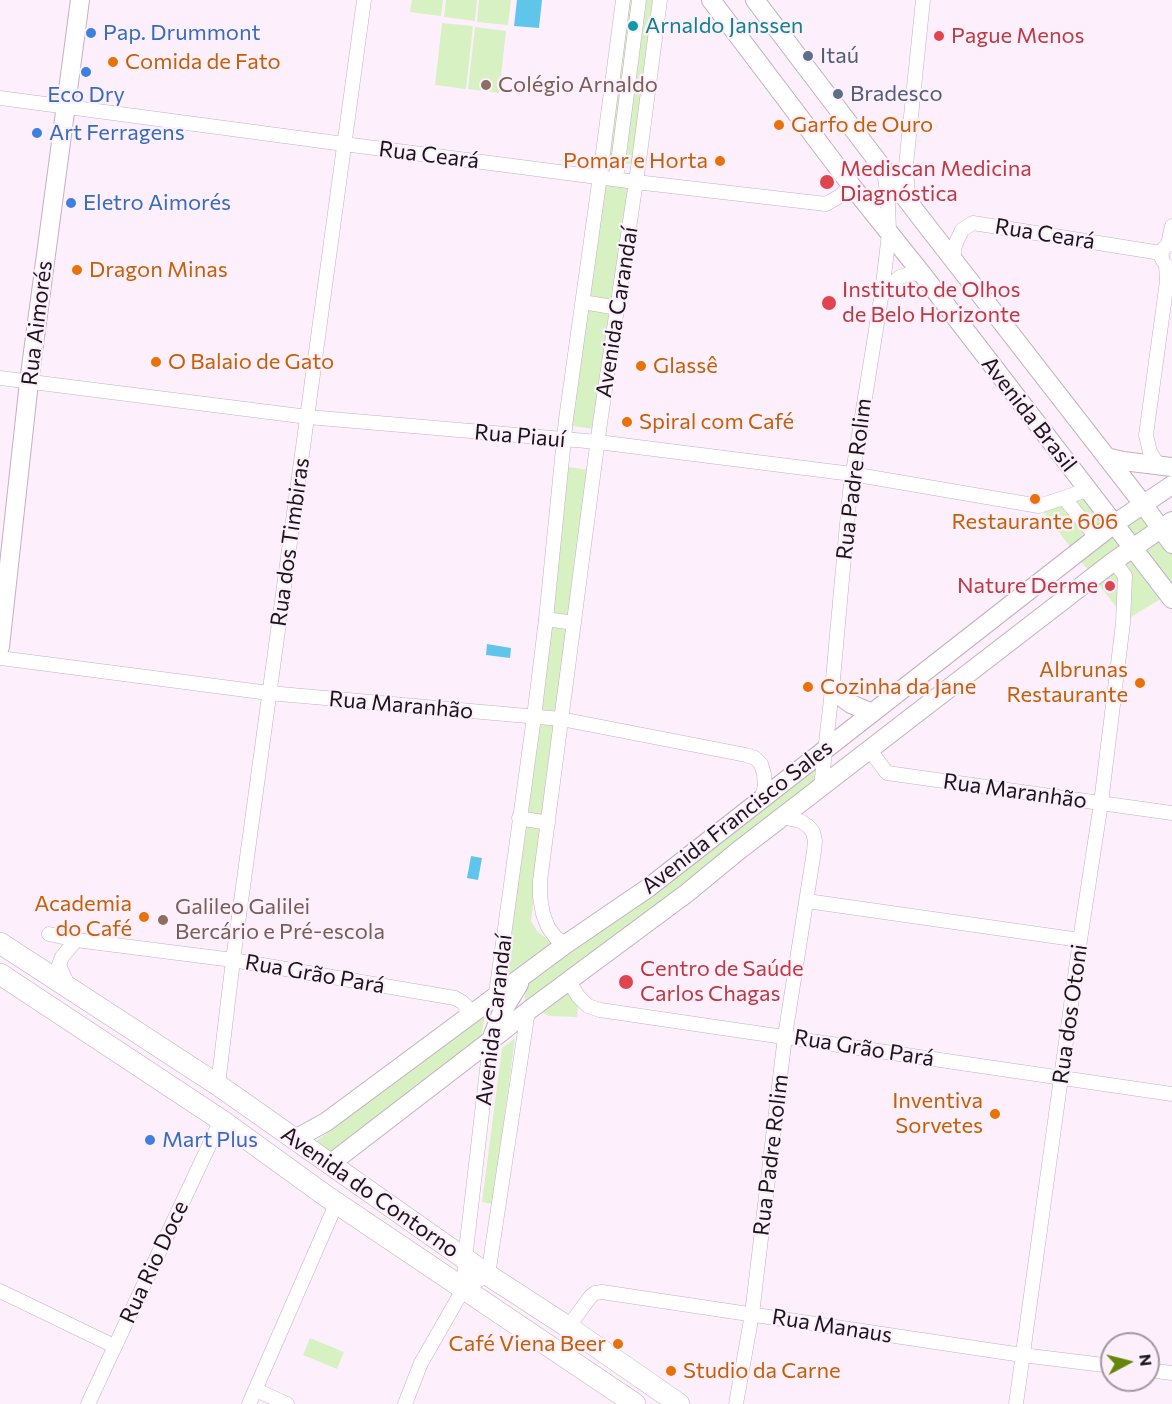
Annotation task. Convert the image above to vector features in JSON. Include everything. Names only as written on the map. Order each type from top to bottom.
[{"type":"main road","name":"Avenida do Contorno","points":[[0,943],[218,1085],[488,1275],[679,1404]]},
{"type":"main road","name":"Avenida do Contorno","points":[[0,974],[227,1124],[336,1202],[635,1404]]},
{"type":"main road","points":[[227,1124],[264,1143],[304,1168],[320,1170],[330,1164]]},
{"type":"street","name":"Rua Aimorés","points":[[0,647],[29,382],[80,0]]},
{"type":"street","name":"Rua dos Timbiras","points":[[218,1085],[233,960],[364,0]]},
{"type":"street","name":"Avenida Carandaí","points":[[464,1288],[465,1258],[495,996],[534,717],[564,439],[623,0]]},
{"type":"street","points":[[616,178],[639,0]]},
{"type":"street","name":"Avenida Carandaí","points":[[566,944],[556,938],[548,927],[540,897],[540,881],[660,0]]},
{"type":"street","name":"Avenida Brasil","points":[[711,0],[851,185],[1172,599]]},
{"type":"street","name":"Avenida Brasil","points":[[755,0],[953,260],[1143,504],[1170,535]]},
{"type":"street","points":[[908,201],[906,165],[923,0]]},
{"type":"street","name":"Rua Ceará","points":[[0,98],[636,182],[826,204],[840,196],[851,185]]},
{"type":"street","points":[[880,165],[895,169],[906,165]]},
{"type":"street","name":"Rua Padre Rolim","points":[[821,787],[852,474],[890,234],[888,199],[880,165]]},
{"type":"street","name":"Rua Ceará","points":[[953,260],[955,245],[962,231],[973,223],[1168,260]]},
{"type":"street","points":[[1165,466],[1150,452],[1146,435],[1172,226]]},
{"type":"street","points":[[882,292],[900,277],[912,273],[923,275]]},
{"type":"street","points":[[583,302],[618,308]]},
{"type":"street","name":"Rua Piauí","points":[[0,378],[308,417],[598,442],[852,474],[1039,506],[1064,498]]},
{"type":"street","points":[[1106,457],[1165,466]]},
{"type":"street","name":"Avenida Francisco Sales","points":[[295,1139],[326,1122],[566,944],[648,888],[1114,524],[1172,485]]},
{"type":"street","points":[[1087,490],[1064,498],[1097,538]]},
{"type":"street","name":"Avenida Francisco Sales","points":[[330,1164],[528,1011],[687,893],[869,749],[1114,561],[1138,554],[1170,535]]},
{"type":"street","points":[[1114,561],[1125,576],[1138,554]]},
{"type":"street","name":"Rua dos Otoni","points":[[1016,1404],[1060,1078],[1101,803],[1123,624],[1125,576]]},
{"type":"street","points":[[546,620],[574,623]]},
{"type":"street","name":"Rua Maranhão","points":[[0,658],[269,693],[561,719],[754,758],[761,764],[764,774],[765,786],[761,800]]},
{"type":"street","points":[[832,690],[854,706],[872,713]]},
{"type":"street","name":"Rua Maranhão","points":[[869,749],[887,773],[1172,813]]},
{"type":"street","name":"Rua Padre Rolim","points":[[736,1404],[752,1314],[785,1036],[815,841],[813,832],[808,826],[800,821],[783,817]]},
{"type":"street","points":[[519,818],[548,823]]},
{"type":"street","points":[[648,888],[663,910]]},
{"type":"street","points":[[807,901],[1080,940]]},
{"type":"street","name":"Rua Grão Pará","points":[[48,934],[76,940],[233,960],[455,998],[466,1006],[467,1019]]},
{"type":"street","points":[[69,987],[59,965],[62,957],[76,940]]},
{"type":"street","points":[[490,1041],[510,999],[528,973]]},
{"type":"street","name":"Rua Grão Pará","points":[[569,981],[578,996],[588,1006],[600,1010],[1172,1094]]},
{"type":"street","name":"Avenida Carandaí","points":[[488,1275],[528,1011]]},
{"type":"street","name":"Rua Rio Doce","points":[[88,1404],[114,1346],[227,1124]]},
{"type":"street","points":[[249,1404],[336,1202]]},
{"type":"street","points":[[470,1221],[495,1226]]},
{"type":"street","points":[[405,1404],[421,1363],[464,1288],[488,1275]]},
{"type":"street","points":[[0,1291],[114,1346]]},
{"type":"street","name":"Rua Manaus","points":[[568,1327],[591,1296],[602,1292],[1022,1355],[1100,1365]]},
{"type":"street","points":[[256,1390],[286,1404]]},
{"type":"green space","points":[[412,0],[443,0],[441,16],[410,12]]},
{"type":"green space","points":[[446,0],[477,0],[475,21],[444,17]]},
{"type":"green space","points":[[479,0],[511,0],[508,25],[477,22]]},
{"type":"green space","points":[[627,0],[657,0],[637,165],[604,161]]},
{"type":"green space","points":[[442,23],[473,26],[466,89],[435,85]]},
{"type":"green space","points":[[475,27],[506,31],[499,93],[468,89]]},
{"type":"green space","points":[[604,182],[630,186],[613,303],[588,300]]},
{"type":"green space","points":[[587,307],[613,311],[595,429],[572,426]]},
{"type":"green space","points":[[568,467],[589,470],[571,617],[552,614]]},
{"type":"green space","points":[[1084,482],[1116,524],[1143,509],[1172,530],[1172,592],[1126,620],[1039,506]]},
{"type":"green space","points":[[550,624],[569,626],[557,714],[539,713]]},
{"type":"green space","points":[[537,721],[556,723],[545,815],[526,813]]},
{"type":"green space","points":[[819,761],[815,784],[560,980],[578,1004],[577,1017],[549,1016],[524,1003],[527,983]]},
{"type":"green space","points":[[527,824],[543,827],[531,921],[537,931],[554,945],[503,983]]},
{"type":"green space","points":[[485,1014],[481,1040],[329,1155],[311,1145]]},
{"type":"green space","points":[[515,1038],[493,1204],[482,1202],[502,1048]]},
{"type":"green space","points":[[310,1338],[344,1352],[337,1369],[303,1355]]},
{"type":"water","points":[[517,0],[542,0],[539,28],[514,26]]},
{"type":"water","points":[[487,644],[511,648],[510,658],[486,655]]},
{"type":"water","points":[[471,856],[482,858],[478,880],[467,878]]},
{"type":"place","name":"Arnaldo Janssen","points":[[633,26]]},
{"type":"place","name":"Pap. Drummont","points":[[91,33]]},
{"type":"place","name":"Pague Menos","points":[[939,36]]},
{"type":"place","name":"Itaú","points":[[808,56]]},
{"type":"place","name":"Comida de Fato","points":[[113,62]]},
{"type":"place","name":"Eco Dry","points":[[86,72]]},
{"type":"place","name":"Colégio Arnaldo","points":[[486,85]]},
{"type":"place","name":"Bradesco","points":[[838,94]]},
{"type":"place","name":"Garfo de Ouro","points":[[779,125]]},
{"type":"place","name":"Art Ferragens","points":[[37,133]]},
{"type":"place","name":"Pomar e Horta","points":[[720,161]]},
{"type":"place","name":"Mediscan Medicina Diagnóstica","points":[[827,182]]},
{"type":"place","name":"Eletro Aimorés","points":[[71,203]]},
{"type":"place","name":"Dragon Minas","points":[[77,270]]},
{"type":"place","name":"Instituto de Olhos de Belo Horizonte","points":[[829,303]]},
{"type":"place","name":"O Balaio de Gato","points":[[156,362]]},
{"type":"place","name":"Glassê","points":[[641,366]]},
{"type":"place","name":"Spiral com Café","points":[[627,422]]},
{"type":"place","name":"Restaurante 606","points":[[1035,499]]},
{"type":"place","name":"Nature Derme","points":[[1110,586]]},
{"type":"place","name":"Albrunas Restaurante","points":[[1140,683]]},
{"type":"place","name":"Cozinha da Jane","points":[[808,687]]},
{"type":"place","name":"Academia do Café","points":[[144,917]]},
{"type":"place","name":"Galileo Galilei Bercário e Pré-escola","points":[[163,920]]},
{"type":"place","name":"Centro de Saúde Carlos Chagas","points":[[626,982]]},
{"type":"place","name":"Inventiva Sorvetes","points":[[995,1114]]},
{"type":"place","name":"Mart Plus","points":[[150,1140]]},
{"type":"place","name":"Café Viena Beer","points":[[618,1344]]},
{"type":"place","name":"Studio da Carne","points":[[671,1371]]}]
